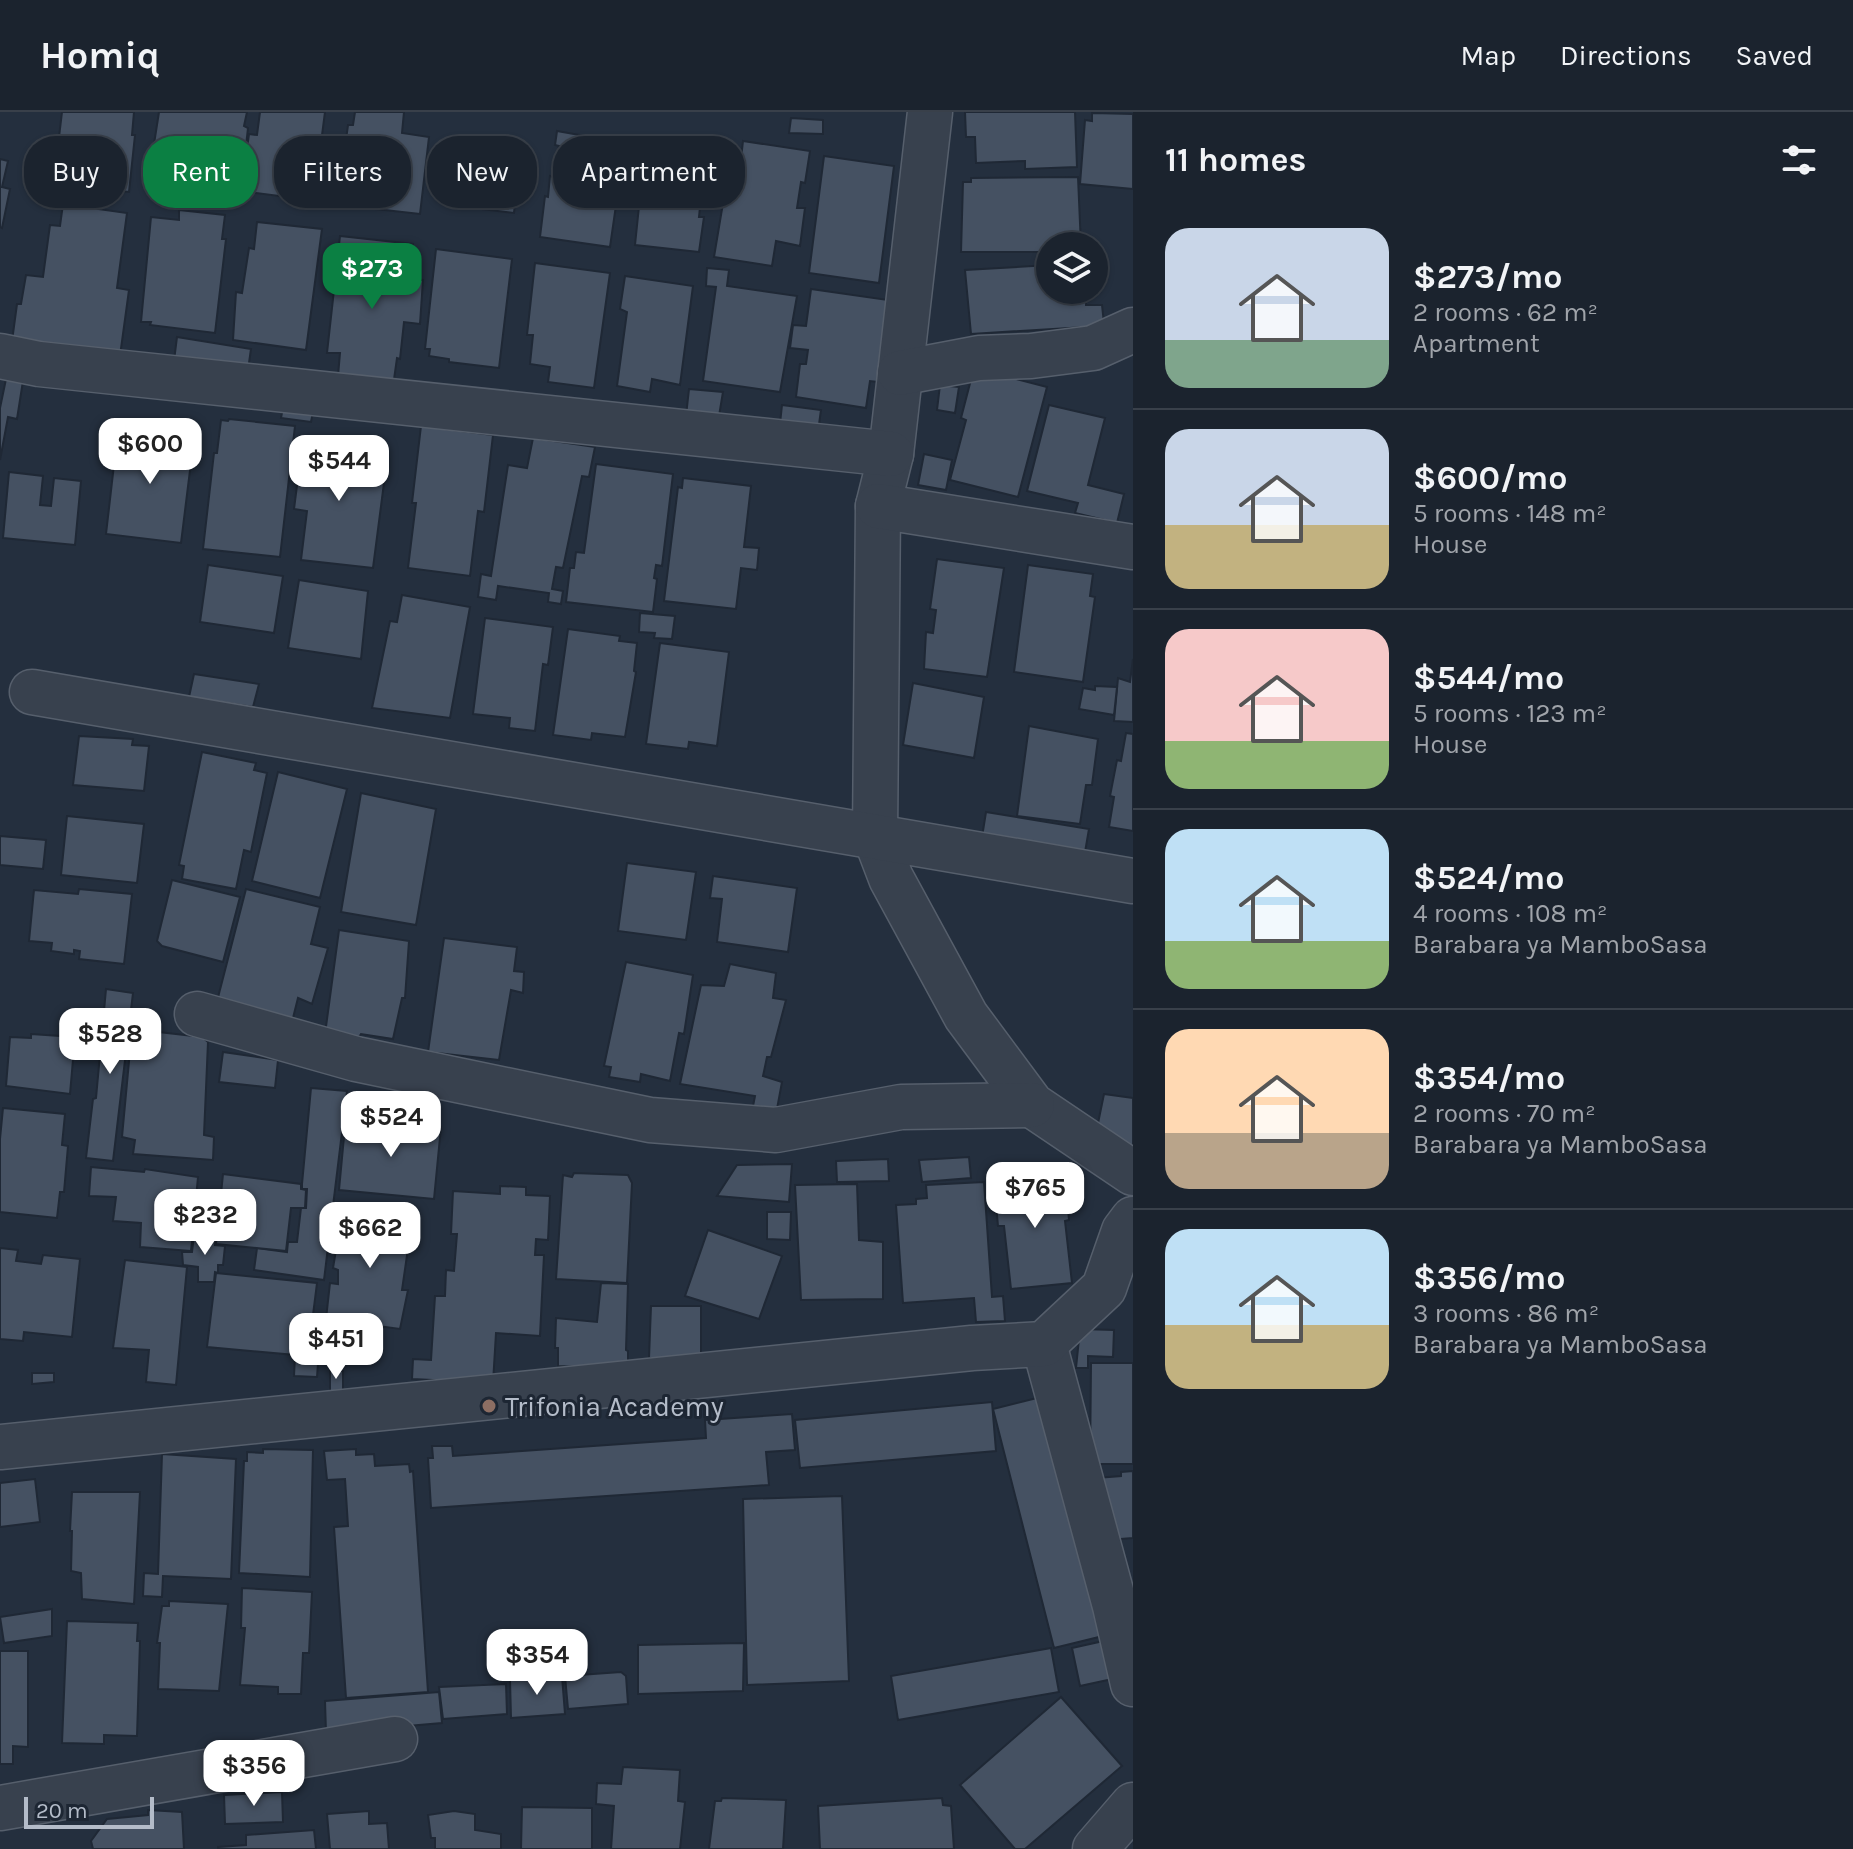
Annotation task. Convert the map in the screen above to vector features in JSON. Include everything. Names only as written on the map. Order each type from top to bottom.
[{"type":"street","points":[[930,112],[891,454],[878,506],[875,836],[891,878],[966,1016],[1032,1105],[1133,1173]]},
{"type":"street","points":[[900,373],[979,358],[1031,356],[1093,348],[1133,330]]},
{"type":"street","points":[[0,356],[39,364],[891,454]]},
{"type":"street","points":[[878,506],[1133,547]]},
{"type":"street","points":[[32,692],[1133,881]]},
{"type":"street","points":[[197,1014],[356,1059],[650,1120],[776,1130],[901,1107],[1032,1105]]},
{"type":"street","points":[[0,1447],[972,1348],[1044,1344],[1104,1288],[1124,1231],[1133,1219]]},
{"type":"street","points":[[1044,1344],[1133,1684]]},
{"type":"street","points":[[0,1808],[395,1739]]},
{"type":"street","points":[[1095,1849],[1133,1805]]},
{"type":"building","points":[[62,112],[134,112],[132,135],[135,135],[129,192],[127,136],[59,136]]},
{"type":"building","points":[[159,112],[247,112],[244,126],[248,128],[247,136],[155,136]]},
{"type":"building","points":[[260,112],[325,112],[322,136],[274,136],[274,195],[258,193],[258,136],[249,136],[257,135]]},
{"type":"building","points":[[355,112],[404,112],[402,133],[427,137],[420,214],[367,208],[411,208],[411,136],[346,136],[348,125],[353,125]]},
{"type":"building","points":[[965,112],[1075,112],[1077,167],[1025,169],[1025,161],[976,163],[975,137],[966,137]]},
{"type":"building","points":[[1092,113],[1133,114],[1133,189],[1080,184],[1085,120],[1092,121]]},
{"type":"building","points":[[791,118],[823,120],[823,134],[789,133]]},
{"type":"building","points":[[557,131],[585,136],[556,136]]},
{"type":"building","points":[[745,141],[810,151],[797,208],[805,208],[800,246],[776,241],[772,266],[714,257],[722,208],[745,208]]},
{"type":"building","points":[[824,156],[894,166],[879,283],[809,273]]},
{"type":"building","points":[[0,159],[8,161],[2,187],[10,189],[2,228],[0,227]]},
{"type":"building","points":[[550,176],[553,177],[553,208],[616,208],[610,247],[540,237]]},
{"type":"building","points":[[1078,177],[1080,232],[1036,232],[1036,252],[961,252],[963,182],[971,182],[971,178]]},
{"type":"building","points":[[62,208],[127,213],[117,288],[129,290],[120,356],[12,341],[17,304],[21,304],[26,275],[43,277],[50,225],[60,226]]},
{"type":"building","points":[[473,208],[515,208],[514,213]]},
{"type":"building","points":[[639,208],[700,208],[699,217],[704,217],[699,252],[635,245]]},
{"type":"building","points":[[179,210],[225,215],[222,239],[226,239],[215,333],[141,322],[151,217],[179,220]]},
{"type":"building","points":[[257,222],[322,229],[306,350],[233,340],[236,292],[242,293],[249,248],[254,249]]},
{"type":"building","points":[[340,236],[413,244],[409,279],[423,280],[420,324],[404,322],[392,394],[337,387],[340,353],[327,353]]},
{"type":"building","points":[[436,249],[512,259],[499,368],[449,362],[449,359],[429,356],[430,349],[425,349]]},
{"type":"building","points":[[535,263],[610,273],[594,388],[548,382],[550,367],[530,364],[533,335],[527,335]]},
{"type":"building","points":[[1036,266],[1036,304],[1102,305],[1105,333],[1085,335],[1085,327],[971,334],[965,270]]},
{"type":"building","points":[[707,268],[729,270],[727,286],[797,296],[780,392],[703,381],[716,287],[706,286]]},
{"type":"building","points":[[625,276],[693,286],[680,385],[652,379],[650,392],[617,386],[627,312],[620,309]]},
{"type":"building","points":[[811,289],[888,300],[878,382],[870,381],[866,408],[796,397],[800,364],[806,364],[808,350],[790,348],[793,325],[806,326]]},
{"type":"building","points":[[177,337],[251,349],[247,377],[174,361]]},
{"type":"building","points":[[974,368],[1047,387],[1018,497],[950,480],[966,420],[961,418]]},
{"type":"building","points":[[6,379],[23,381],[17,419],[8,417],[0,460],[0,408]]},
{"type":"building","points":[[940,385],[959,387],[955,413],[937,410]]},
{"type":"building","points":[[689,389],[723,392],[717,428],[685,425]]},
{"type":"building","points":[[782,405],[821,410],[817,439],[779,433]]},
{"type":"building","points":[[1049,405],[1105,418],[1088,485],[1124,494],[1117,523],[1075,513],[1078,503],[1027,491]]},
{"type":"building","points":[[283,407],[313,412],[311,422],[281,418]]},
{"type":"building","points":[[221,420],[295,426],[280,557],[203,549],[214,453],[217,453]]},
{"type":"building","points":[[421,426],[493,435],[484,512],[478,511],[470,576],[408,568]]},
{"type":"building","points":[[118,430],[194,438],[181,543],[106,534]]},
{"type":"building","points":[[303,438],[370,446],[369,453],[377,454],[374,482],[384,483],[373,568],[301,560],[307,511],[294,509]]},
{"type":"building","points":[[533,438],[595,447],[589,477],[582,476],[563,568],[556,567],[552,589],[563,591],[561,604],[548,602],[549,593],[498,586],[496,600],[478,597],[481,574],[491,576],[508,465],[527,468]]},
{"type":"building","points":[[924,454],[952,460],[946,490],[918,485]]},
{"type":"building","points":[[596,464],[673,474],[662,566],[656,565],[654,578],[657,579],[653,612],[566,602],[570,568],[574,568],[576,552],[584,553]]},
{"type":"building","points":[[9,472],[43,476],[40,505],[51,506],[54,478],[81,481],[75,545],[3,538]]},
{"type":"building","points":[[683,478],[751,486],[744,547],[759,548],[757,570],[741,568],[736,609],[664,601],[678,487],[682,488]]},
{"type":"building","points":[[937,559],[1004,568],[987,677],[924,669],[926,632],[933,633],[936,610],[930,609]]},
{"type":"building","points":[[208,565],[283,576],[274,633],[200,622]]},
{"type":"building","points":[[1028,565],[1093,574],[1090,596],[1095,597],[1083,682],[1014,672]]},
{"type":"building","points":[[299,580],[368,591],[361,659],[288,648]]},
{"type":"building","points":[[402,595],[470,607],[450,718],[372,708],[390,621],[397,622]]},
{"type":"building","points":[[640,613],[675,616],[672,639],[654,638],[655,633],[639,632]]},
{"type":"building","points":[[485,618],[553,627],[548,665],[543,664],[535,731],[509,728],[510,718],[473,714]]},
{"type":"building","points":[[568,629],[620,636],[619,641],[637,643],[636,672],[625,737],[592,733],[591,740],[553,735]]},
{"type":"building","points":[[660,643],[729,652],[717,746],[689,742],[688,749],[646,744]]},
{"type":"building","points":[[1133,659],[1133,722],[1114,721],[1118,678],[1130,682]]},
{"type":"building","points":[[194,674],[259,684],[253,707],[189,697]]},
{"type":"building","points":[[913,683],[984,697],[974,758],[903,745]]},
{"type":"building","points":[[1095,686],[1117,687],[1114,715],[1079,709],[1083,688],[1095,690]]},
{"type":"building","points":[[1029,726],[1098,739],[1092,785],[1086,785],[1080,824],[1017,816]]},
{"type":"building","points":[[1126,733],[1133,734],[1133,831],[1109,827],[1114,797],[1110,796]]},
{"type":"building","points":[[79,736],[133,739],[132,745],[149,746],[144,791],[73,785]]},
{"type":"building","points":[[202,752],[256,763],[254,770],[267,773],[251,852],[244,850],[236,889],[182,879],[184,866],[179,865]]},
{"type":"building","points":[[278,772],[347,789],[320,898],[252,881]]},
{"type":"building","points":[[361,793],[436,809],[416,925],[341,912]]},
{"type":"building","points":[[986,812],[1089,829],[1084,858],[982,837]]},
{"type":"building","points":[[67,816],[144,824],[137,883],[61,875]]},
{"type":"building","points":[[0,836],[46,840],[43,869],[0,865]]},
{"type":"building","points":[[627,863],[696,872],[686,940],[618,931]]},
{"type":"building","points":[[713,876],[797,888],[788,952],[717,942],[722,899],[710,898]]},
{"type":"building","points":[[172,880],[240,897],[223,962],[162,946],[157,941]]},
{"type":"building","points":[[79,889],[132,894],[124,964],[79,959],[80,951],[74,950],[74,954],[51,951],[52,943],[29,941],[34,890],[78,894]]},
{"type":"building","points":[[246,889],[320,907],[311,944],[328,948],[312,1004],[298,998],[291,1026],[215,1009]]},
{"type":"building","points":[[339,930],[409,941],[405,998],[402,998],[393,1039],[361,1034],[359,1037],[325,1034]]},
{"type":"building","points":[[444,938],[517,947],[514,971],[524,972],[523,993],[511,990],[499,1060],[428,1052]]},
{"type":"building","points":[[626,962],[693,975],[684,1034],[679,1033],[670,1081],[641,1074],[640,1082],[609,1077],[611,1067],[604,1066]]},
{"type":"building","points":[[730,964],[776,973],[773,998],[786,1000],[763,1076],[782,1082],[777,1109],[753,1106],[755,1096],[680,1084],[701,985],[724,986]]},
{"type":"building","points":[[106,989],[133,993],[113,1161],[86,1158],[93,1099],[96,1098]]},
{"type":"building","points":[[132,1029],[202,1037],[208,1042],[204,1135],[214,1137],[213,1160],[133,1154],[135,1140],[122,1137]]},
{"type":"building","points":[[31,1034],[75,1037],[70,1094],[6,1086],[10,1037],[31,1038]]},
{"type":"building","points":[[223,1052],[278,1060],[275,1088],[219,1082]]},
{"type":"building","points":[[311,1088],[347,1091],[324,1280],[254,1270],[257,1248],[287,1252],[288,1242],[297,1242],[301,1208],[306,1208],[307,1189],[302,1189],[302,1184]]},
{"type":"building","points":[[1104,1094],[1133,1098],[1133,1146],[1099,1140],[1096,1133]]},
{"type":"building","points":[[3,1108],[65,1114],[62,1145],[68,1146],[64,1192],[60,1192],[57,1218],[0,1212]]},
{"type":"building","points":[[373,1120],[441,1127],[434,1199],[339,1190],[345,1126],[372,1128]]},
{"type":"building","points":[[969,1157],[971,1178],[922,1182],[919,1160]]},
{"type":"building","points":[[888,1159],[889,1181],[837,1182],[836,1161]]},
{"type":"building","points":[[792,1164],[789,1202],[717,1196],[737,1165]]},
{"type":"building","points":[[91,1167],[144,1172],[145,1169],[198,1177],[191,1251],[140,1247],[141,1223],[113,1221],[116,1197],[89,1196]]},
{"type":"building","points":[[574,1173],[628,1175],[632,1183],[627,1283],[556,1279],[563,1175],[572,1177]]},
{"type":"building","points":[[223,1174],[301,1184],[301,1189],[306,1190],[305,1208],[291,1208],[286,1251],[216,1244]]},
{"type":"building","points":[[1065,1174],[1069,1220],[1065,1221],[1072,1283],[1011,1289],[1004,1226],[998,1226],[994,1182]]},
{"type":"building","points":[[984,1182],[992,1297],[1003,1296],[1005,1321],[976,1322],[974,1298],[903,1303],[896,1205],[916,1204],[916,1199],[927,1198],[926,1185]]},
{"type":"building","points":[[857,1184],[859,1240],[883,1242],[883,1299],[801,1300],[795,1185]]},
{"type":"building","points":[[500,1186],[526,1187],[526,1195],[550,1196],[548,1240],[536,1239],[535,1255],[544,1255],[540,1336],[496,1333],[493,1383],[412,1379],[413,1359],[431,1360],[435,1296],[445,1296],[446,1270],[454,1271],[457,1234],[451,1234],[453,1191],[500,1194]]},
{"type":"building","points":[[343,1208],[412,1221],[402,1290],[408,1290],[400,1329],[326,1319],[330,1283],[338,1284],[338,1270],[333,1268]]},
{"type":"building","points":[[767,1212],[791,1212],[790,1240],[767,1239]]},
{"type":"building","points":[[708,1230],[782,1256],[759,1319],[685,1296]]},
{"type":"building","points":[[194,1235],[216,1235],[215,1245],[225,1246],[223,1265],[218,1265],[214,1282],[198,1282],[198,1267],[183,1265],[182,1252],[192,1252]]},
{"type":"building","points":[[0,1248],[18,1250],[16,1261],[41,1264],[43,1255],[80,1259],[72,1337],[24,1332],[23,1341],[0,1339]]},
{"type":"building","points":[[125,1260],[187,1267],[176,1385],[146,1382],[149,1350],[113,1348]]},
{"type":"building","points":[[216,1273],[317,1283],[309,1347],[319,1350],[317,1377],[294,1376],[295,1355],[207,1347]]},
{"type":"building","points":[[601,1283],[628,1284],[628,1369],[558,1366],[556,1318],[597,1322]]},
{"type":"building","points":[[651,1306],[701,1306],[701,1358],[649,1358]]},
{"type":"building","points":[[1080,1329],[1114,1330],[1113,1357],[1088,1356],[1088,1368],[1076,1368]]},
{"type":"building","points":[[1091,1363],[1133,1363],[1133,1464],[1090,1464]]},
{"type":"building","points":[[330,1371],[343,1371],[343,1391],[330,1391]]},
{"type":"building","points":[[32,1373],[54,1373],[54,1382],[32,1384]]},
{"type":"building","points":[[1041,1397],[1103,1636],[1054,1648],[993,1409]]},
{"type":"building","points":[[992,1402],[996,1451],[800,1468],[795,1420]]},
{"type":"building","name":"Trifonia Academy","points":[[792,1414],[795,1450],[766,1452],[769,1485],[431,1508],[428,1458],[433,1458],[432,1446],[452,1446],[453,1456],[706,1438],[705,1420]]},
{"type":"building","points":[[263,1449],[313,1450],[310,1577],[239,1573],[244,1461],[247,1461],[247,1452],[263,1453]]},
{"type":"building","points":[[356,1449],[356,1455],[374,1454],[375,1466],[409,1464],[410,1472],[413,1471],[428,1692],[346,1698],[334,1527],[348,1526],[345,1479],[327,1480],[324,1451]]},
{"type":"building","points":[[162,1454],[236,1459],[231,1579],[163,1576],[162,1597],[143,1596],[144,1573],[158,1574]]},
{"type":"building","points":[[1133,1471],[1133,1538],[1108,1540],[1096,1478],[1121,1476],[1121,1472]]},
{"type":"building","points":[[35,1479],[40,1522],[0,1527],[0,1483]]},
{"type":"building","points":[[72,1492],[140,1492],[134,1604],[82,1599],[81,1573],[71,1571]]},
{"type":"building","points":[[842,1496],[849,1681],[747,1685],[743,1499]]},
{"type":"building","points":[[242,1588],[312,1592],[309,1653],[303,1653],[301,1694],[278,1694],[278,1687],[240,1685],[245,1628],[241,1628]]},
{"type":"building","points":[[169,1601],[228,1604],[219,1691],[158,1689],[160,1643],[157,1643],[162,1606],[169,1606]]},
{"type":"building","points":[[52,1609],[52,1636],[4,1643],[0,1617]]},
{"type":"building","points":[[67,1621],[138,1623],[137,1736],[104,1735],[104,1744],[62,1743]]},
{"type":"building","points":[[1108,1640],[1117,1678],[1080,1686],[1072,1648]]},
{"type":"building","points":[[744,1643],[743,1691],[638,1694],[638,1645]]},
{"type":"building","points":[[1051,1648],[1059,1692],[898,1720],[891,1676]]},
{"type":"building","points":[[0,1651],[28,1651],[28,1747],[13,1746],[13,1764],[0,1764]]},
{"type":"building","points":[[621,1672],[626,1676],[628,1704],[568,1709],[565,1676]]},
{"type":"building","points":[[562,1676],[565,1714],[511,1718],[510,1680]]},
{"type":"building","points":[[506,1684],[507,1714],[443,1719],[439,1687]]},
{"type":"building","points":[[439,1692],[442,1723],[326,1733],[325,1701]]},
{"type":"building","points":[[1061,1697],[1122,1766],[1025,1849],[1015,1849],[960,1785]]},
{"type":"building","points":[[623,1767],[680,1770],[678,1801],[685,1802],[680,1849],[611,1849],[614,1806],[596,1804],[597,1783],[621,1784]]},
{"type":"building","points":[[282,1792],[283,1822],[225,1824],[224,1795]]},
{"type":"building","points":[[722,1798],[786,1800],[783,1849],[709,1849],[715,1801]]},
{"type":"building","points":[[942,1798],[943,1805],[951,1806],[954,1849],[820,1849],[818,1806]]},
{"type":"building","points":[[522,1807],[592,1808],[592,1849],[521,1849]]},
{"type":"building","points":[[148,1810],[182,1812],[184,1849],[93,1849],[91,1841],[107,1819],[148,1815]]},
{"type":"building","points":[[369,1811],[369,1824],[387,1823],[389,1849],[330,1849],[327,1814]]},
{"type":"building","points":[[454,1811],[475,1814],[475,1830],[501,1834],[501,1849],[435,1849],[428,1815]]},
{"type":"building","points":[[314,1830],[316,1849],[218,1849],[246,1845],[246,1835]]},
{"type":"place","name":"Trifonia Academy","points":[[489,1406]]}]
